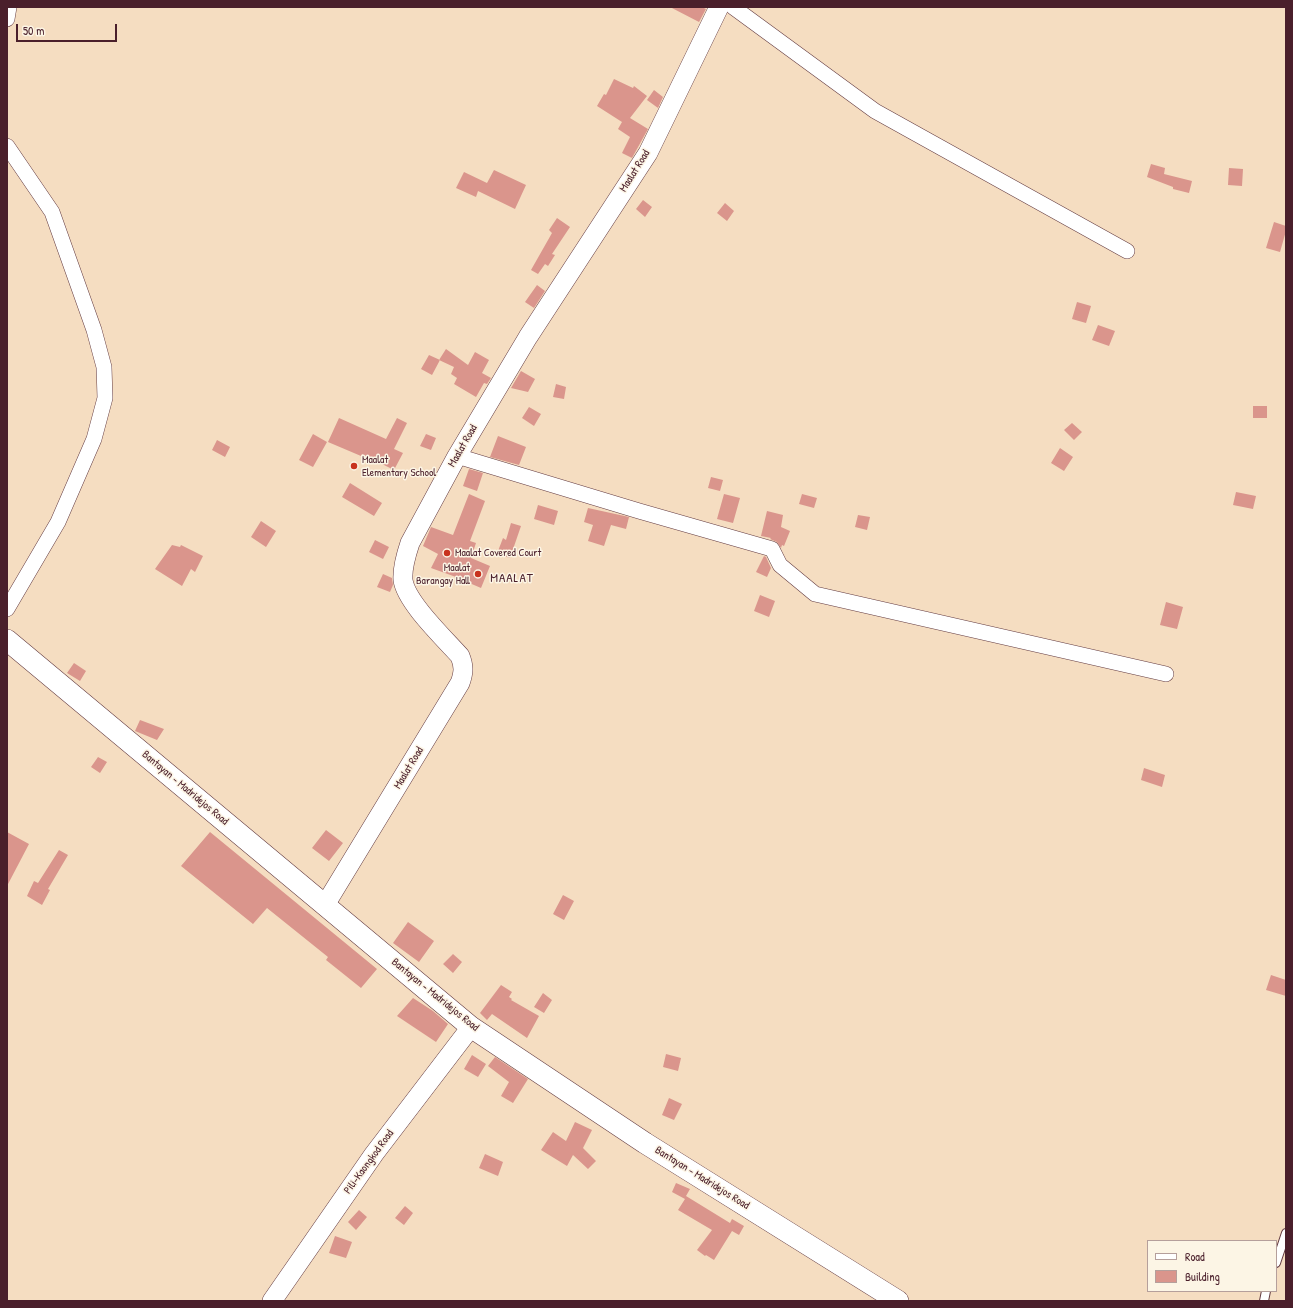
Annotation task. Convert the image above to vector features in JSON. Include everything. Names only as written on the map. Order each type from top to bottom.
[{"type":"main road","name":"Bantayan - Madridejos Road","points":[[7,640],[471,1027],[646,1143],[898,1301]]},
{"type":"street","points":[[7,19],[9,7]]},
{"type":"street","name":"Maalat Road","points":[[325,905],[460,683],[463,673],[464,665],[460,656],[412,602],[406,591],[403,580],[406,556],[410,544],[457,456],[528,337],[648,152],[719,7]]},
{"type":"street","points":[[733,7],[875,110],[1127,252]]},
{"type":"street","points":[[7,146],[52,212],[94,330],[104,367],[105,398],[94,439],[58,522],[7,609]]},
{"type":"street","points":[[457,456],[639,511],[772,549],[780,565],[815,594],[1166,674]]},
{"type":"street","name":"Pili-Kaongkod Road","points":[[272,1301],[374,1154],[471,1027]]},
{"type":"lane","points":[[1277,1260],[1286,1233]]},
{"type":"building","points":[[670,7],[702,7],[706,9],[699,22]]},
{"type":"building","points":[[614,79],[633,88],[634,86],[647,96],[630,118],[648,129],[632,158],[622,153],[630,137],[618,129],[622,122],[597,106],[604,94],[606,95]]},
{"type":"building","points":[[654,90],[663,97],[658,108],[647,100]]},
{"type":"building","points":[[1151,164],[1165,168],[1164,174],[1192,181],[1189,193],[1173,189],[1173,187],[1147,177]]},
{"type":"building","points":[[1229,168],[1243,169],[1242,186],[1228,185]]},
{"type":"building","points":[[494,170],[526,185],[515,209],[478,191],[476,197],[456,188],[464,172],[487,183]]},
{"type":"building","points":[[643,200],[652,207],[645,217],[636,209]]},
{"type":"building","points":[[725,203],[734,211],[727,221],[717,213]]},
{"type":"building","points":[[557,218],[570,227],[552,254],[555,255],[548,266],[545,264],[538,274],[531,270],[552,233],[549,230]]},
{"type":"building","points":[[1274,222],[1286,226],[1280,252],[1266,248]]},
{"type":"building","points":[[537,285],[545,291],[534,308],[525,302]]},
{"type":"building","points":[[1077,302],[1091,306],[1086,323],[1072,319]]},
{"type":"building","points":[[1098,325],[1115,331],[1109,346],[1092,340]]},
{"type":"building","points":[[446,349],[468,365],[475,352],[489,360],[482,373],[491,378],[487,384],[484,383],[476,397],[454,384],[457,378],[451,374],[454,367],[439,360]]},
{"type":"building","points":[[429,355],[440,360],[432,375],[421,369]]},
{"type":"building","points":[[521,371],[535,379],[528,392],[511,388]]},
{"type":"building","points":[[556,384],[566,387],[564,399],[553,397]]},
{"type":"building","points":[[1253,406],[1267,406],[1267,418],[1253,418]]},
{"type":"building","points":[[529,407],[541,414],[534,426],[522,418]]},
{"type":"building","points":[[339,418],[386,439],[397,418],[407,423],[394,449],[403,453],[394,470],[362,454],[361,456],[328,442]]},
{"type":"building","points":[[1072,423],[1082,432],[1074,440],[1064,430]]},
{"type":"building","points":[[313,434],[327,442],[313,467],[299,460]]},
{"type":"building","points":[[426,434],[436,438],[431,450],[420,446]]},
{"type":"building","points":[[498,436],[526,447],[519,465],[490,457]]},
{"type":"building","points":[[217,440],[230,447],[225,457],[212,450]]},
{"type":"building","points":[[1060,448],[1073,457],[1064,471],[1051,463]]},
{"type":"building","points":[[469,469],[483,473],[477,491],[463,486]]},
{"type":"building","points":[[711,477],[723,480],[720,491],[708,488]]},
{"type":"building","points":[[350,483],[382,503],[374,516],[342,497]]},
{"type":"building","points":[[1236,492],[1256,496],[1253,509],[1233,505]]},
{"type":"building","points":[[469,494],[485,501],[470,541],[476,543],[471,558],[490,566],[481,588],[467,581],[431,568],[438,554],[423,546],[431,527],[453,535]]},
{"type":"building","points":[[724,494],[740,498],[733,523],[717,519]]},
{"type":"building","points":[[802,494],[817,498],[814,508],[799,504]]},
{"type":"building","points":[[538,505],[558,511],[554,525],[534,519]]},
{"type":"building","points":[[588,508],[629,517],[626,529],[611,525],[604,546],[588,541],[593,525],[584,522]]},
{"type":"building","points":[[767,511],[783,515],[781,527],[790,531],[784,546],[782,545],[781,548],[777,542],[770,539],[771,538],[761,536]]},
{"type":"building","points":[[858,515],[870,517],[867,530],[855,527]]},
{"type":"building","points":[[261,521],[276,531],[266,547],[251,537]]},
{"type":"building","points":[[511,523],[521,526],[510,558],[501,555],[502,553],[498,551],[503,538],[506,540]]},
{"type":"building","points":[[375,540],[389,547],[383,559],[369,552]]},
{"type":"building","points":[[172,545],[180,547],[181,545],[203,556],[195,572],[191,569],[182,586],[155,569]]},
{"type":"building","points":[[764,556],[766,557],[771,568],[767,577],[756,572]]},
{"type":"building","points":[[383,574],[392,578],[393,585],[390,592],[377,587]]},
{"type":"building","points":[[760,595],[775,601],[769,617],[754,611]]},
{"type":"building","points":[[1166,602],[1183,607],[1177,629],[1160,625]]},
{"type":"building","points":[[74,663],[86,671],[80,681],[67,673]]},
{"type":"building","points":[[140,720],[164,729],[157,740],[135,731]]},
{"type":"building","points":[[98,757],[107,762],[100,773],[91,767]]},
{"type":"building","points":[[1144,768],[1165,775],[1162,787],[1141,780]]},
{"type":"building","points":[[326,830],[343,843],[329,861],[312,848]]},
{"type":"building","points":[[7,832],[29,844],[7,886]]},
{"type":"building","points":[[210,832],[377,969],[361,988],[326,960],[328,957],[267,908],[253,924],[181,866]]},
{"type":"building","points":[[59,850],[68,855],[48,889],[50,890],[42,905],[27,896],[34,881],[38,883]]},
{"type":"building","points":[[563,895],[574,901],[564,920],[553,914]]},
{"type":"building","points":[[408,922],[434,941],[419,962],[393,943]]},
{"type":"building","points":[[453,954],[462,962],[453,973],[443,964]]},
{"type":"building","points":[[1271,975],[1286,980],[1286,996],[1266,990]]},
{"type":"building","points":[[501,985],[512,992],[509,997],[512,999],[511,1000],[539,1016],[527,1038],[492,1014],[487,1020],[480,1013]]},
{"type":"building","points":[[543,993],[552,1000],[544,1013],[534,1007]]},
{"type":"building","points":[[413,998],[433,1011],[448,1024],[436,1042],[397,1016]]},
{"type":"building","points":[[666,1054],[681,1058],[678,1071],[663,1067]]},
{"type":"building","points":[[472,1055],[486,1064],[478,1077],[464,1069]]},
{"type":"building","points":[[495,1057],[528,1079],[513,1103],[501,1096],[509,1082],[488,1066]]},
{"type":"building","points":[[669,1098],[682,1104],[674,1120],[662,1115]]},
{"type":"building","points":[[575,1122],[592,1130],[583,1148],[596,1161],[588,1169],[573,1155],[567,1166],[541,1150],[553,1132],[566,1141]]},
{"type":"building","points":[[485,1154],[503,1162],[498,1176],[479,1168]]},
{"type":"building","points":[[676,1183],[690,1189],[686,1196],[730,1223],[732,1219],[744,1226],[739,1235],[732,1231],[714,1260],[697,1250],[712,1230],[678,1210],[685,1199],[672,1192]]},
{"type":"building","points":[[405,1206],[413,1213],[404,1225],[395,1218]]},
{"type":"building","points":[[359,1210],[367,1217],[356,1230],[348,1222]]},
{"type":"building","points":[[335,1236],[352,1242],[346,1258],[329,1253]]},
{"type":"place","name":"Maalat Elementary School","points":[[354,466]]},
{"type":"place","name":"Maalat Covered Court","points":[[447,553]]},
{"type":"place","name":"Maalat Barangay Hall","points":[[478,574]]},
{"type":"district","name":"MAALAT","points":[[512,579]]}]
